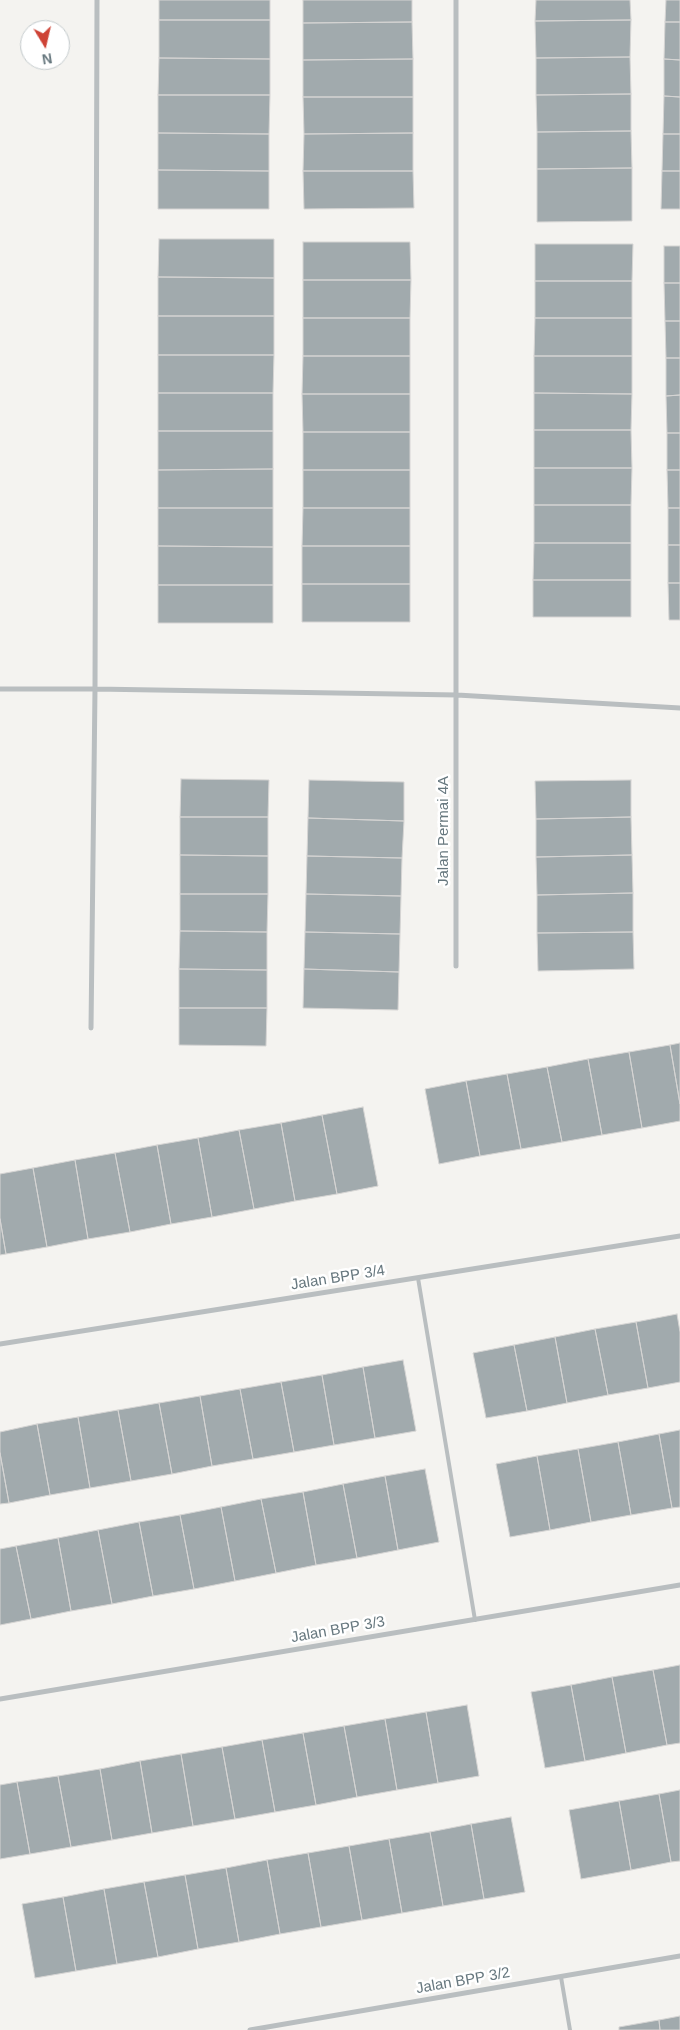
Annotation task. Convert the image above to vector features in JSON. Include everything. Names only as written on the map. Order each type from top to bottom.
[{"type":"street","points":[[92,1028],[97,0]]},
{"type":"street","name":"Jalan Permai 4A","points":[[456,0],[456,966]]},
{"type":"street","points":[[0,690],[95,689],[457,695],[680,708]]},
{"type":"street","name":"Jalan BPP 3/4","points":[[0,1344],[680,1236]]},
{"type":"street","name":"Jalan BPP 3/3","points":[[0,1699],[680,1586]]},
{"type":"street","name":"Jalan BPP 3/2","points":[[250,2030],[680,1956]]},
{"type":"lane","points":[[418,1278],[475,1620]]},
{"type":"lane","points":[[561,1977],[570,2030]]},
{"type":"building","points":[[159,0],[270,0],[270,20],[159,20]]},
{"type":"building","points":[[303,0],[412,0],[412,22],[303,23]]},
{"type":"building","points":[[536,0],[630,0],[631,20],[535,21]]},
{"type":"building","points":[[666,0],[680,0],[680,22],[665,22]]},
{"type":"building","points":[[159,20],[270,20],[270,59],[159,58]]},
{"type":"building","points":[[631,20],[630,57],[536,58],[535,21]]},
{"type":"building","points":[[412,22],[413,59],[303,60],[303,23]]},
{"type":"building","points":[[665,22],[680,22],[680,60],[664,59]]},
{"type":"building","points":[[630,57],[631,94],[536,95],[536,58]]},
{"type":"building","points":[[159,58],[270,59],[270,95],[158,95]]},
{"type":"building","points":[[413,59],[413,97],[303,97],[303,60]]},
{"type":"building","points":[[664,59],[680,60],[680,97],[664,96]]},
{"type":"building","points":[[631,94],[631,131],[537,132],[536,95]]},
{"type":"building","points":[[158,95],[270,95],[269,134],[158,133]]},
{"type":"building","points":[[664,96],[680,97],[680,134],[663,134]]},
{"type":"building","points":[[303,97],[413,97],[413,133],[304,134]]},
{"type":"building","points":[[631,131],[632,168],[537,169],[537,132]]},
{"type":"building","points":[[158,133],[269,134],[269,171],[158,170]]},
{"type":"building","points":[[413,133],[413,171],[303,171],[304,134]]},
{"type":"building","points":[[663,134],[680,134],[680,171],[662,171]]},
{"type":"building","points":[[632,168],[632,221],[537,222],[537,169]]},
{"type":"building","points":[[158,170],[269,171],[269,209],[158,209]]},
{"type":"building","points":[[303,171],[413,171],[414,208],[304,209]]},
{"type":"building","points":[[662,171],[680,171],[680,209],[661,209]]},
{"type":"building","points":[[159,239],[274,239],[274,278],[158,277]]},
{"type":"building","points":[[303,242],[410,242],[411,280],[303,280]]},
{"type":"building","points":[[535,244],[633,244],[632,281],[535,281]]},
{"type":"building","points":[[664,246],[680,246],[680,283],[664,283]]},
{"type":"building","points":[[158,277],[274,278],[274,316],[158,316]]},
{"type":"building","points":[[303,280],[411,280],[410,318],[303,318]]},
{"type":"building","points":[[535,281],[632,281],[632,318],[535,318]]},
{"type":"building","points":[[664,283],[680,283],[680,321],[665,321]]},
{"type":"building","points":[[158,316],[274,316],[274,355],[158,355]]},
{"type":"building","points":[[303,318],[410,318],[410,356],[303,356]]},
{"type":"building","points":[[535,318],[632,318],[632,356],[534,356]]},
{"type":"building","points":[[665,321],[680,321],[680,358],[666,358]]},
{"type":"building","points":[[158,355],[274,355],[273,393],[158,393]]},
{"type":"building","points":[[303,356],[410,356],[410,394],[302,394]]},
{"type":"building","points":[[534,356],[632,356],[632,394],[534,393]]},
{"type":"building","points":[[666,358],[680,358],[680,395],[666,396]]},
{"type":"building","points":[[158,393],[273,393],[273,431],[158,431]]},
{"type":"building","points":[[534,393],[632,394],[631,430],[534,430]]},
{"type":"building","points":[[302,394],[410,394],[410,432],[303,432]]},
{"type":"building","points":[[680,395],[680,433],[667,433],[666,396]]},
{"type":"building","points":[[534,430],[631,430],[632,468],[534,468]]},
{"type":"building","points":[[158,431],[273,431],[273,469],[158,470]]},
{"type":"building","points":[[303,432],[410,432],[410,470],[303,470]]},
{"type":"building","points":[[667,433],[680,433],[680,470],[667,470]]},
{"type":"building","points":[[534,468],[632,468],[631,505],[534,505]]},
{"type":"building","points":[[273,469],[273,508],[158,508],[158,470]]},
{"type":"building","points":[[303,470],[410,470],[410,508],[303,508]]},
{"type":"building","points":[[667,470],[680,470],[680,508],[668,508]]},
{"type":"building","points":[[534,505],[631,505],[631,543],[534,543]]},
{"type":"building","points":[[158,508],[273,508],[273,547],[158,546]]},
{"type":"building","points":[[303,508],[410,508],[410,546],[302,546]]},
{"type":"building","points":[[668,508],[680,508],[680,545],[668,545]]},
{"type":"building","points":[[534,543],[631,543],[631,580],[533,580]]},
{"type":"building","points":[[668,545],[680,545],[680,583],[668,583]]},
{"type":"building","points":[[158,546],[273,547],[273,585],[158,585]]},
{"type":"building","points":[[302,546],[410,546],[410,584],[302,584]]},
{"type":"building","points":[[533,580],[631,580],[631,617],[533,617]]},
{"type":"building","points":[[668,583],[680,583],[680,620],[669,620]]},
{"type":"building","points":[[302,584],[410,584],[410,622],[302,622]]},
{"type":"building","points":[[158,585],[273,585],[273,623],[158,623]]},
{"type":"building","points":[[181,779],[269,780],[268,817],[180,817]]},
{"type":"building","points":[[309,780],[404,782],[404,821],[308,818]]},
{"type":"building","points":[[631,780],[631,817],[536,819],[535,781]]},
{"type":"building","points":[[180,817],[268,817],[268,856],[180,855]]},
{"type":"building","points":[[631,817],[632,855],[536,857],[536,819]]},
{"type":"building","points":[[308,818],[404,821],[402,858],[307,856]]},
{"type":"building","points":[[180,855],[268,856],[268,894],[180,894]]},
{"type":"building","points":[[632,855],[633,893],[537,895],[536,857]]},
{"type":"building","points":[[307,856],[402,858],[401,896],[306,894]]},
{"type":"building","points":[[633,893],[633,932],[537,933],[537,895]]},
{"type":"building","points":[[180,894],[268,894],[267,932],[180,931]]},
{"type":"building","points":[[306,894],[401,896],[400,934],[305,932]]},
{"type":"building","points":[[180,931],[267,932],[267,970],[179,969]]},
{"type":"building","points":[[305,932],[400,934],[399,972],[304,969]]},
{"type":"building","points":[[633,932],[634,969],[538,971],[537,933]]},
{"type":"building","points":[[179,969],[267,970],[267,1008],[179,1008]]},
{"type":"building","points":[[304,969],[399,972],[398,1010],[303,1008]]},
{"type":"building","points":[[179,1008],[267,1008],[266,1046],[179,1045]]},
{"type":"building","points":[[680,1043],[680,1104],[670,1045]]},
{"type":"building","points":[[670,1045],[680,1104],[680,1121],[642,1128],[629,1052]]},
{"type":"building","points":[[629,1052],[642,1128],[602,1135],[588,1059]]},
{"type":"building","points":[[588,1059],[602,1135],[562,1142],[547,1067]]},
{"type":"building","points":[[547,1067],[562,1142],[521,1149],[507,1074]]},
{"type":"building","points":[[507,1074],[521,1149],[480,1156],[466,1081]]},
{"type":"building","points":[[466,1081],[480,1156],[439,1164],[425,1089]]},
{"type":"building","points":[[363,1107],[378,1186],[337,1194],[322,1115]]},
{"type":"building","points":[[322,1115],[337,1194],[295,1201],[281,1123]]},
{"type":"building","points":[[281,1123],[295,1201],[254,1209],[239,1130]]},
{"type":"building","points":[[239,1130],[254,1209],[212,1217],[198,1138]]},
{"type":"building","points":[[198,1138],[212,1217],[171,1224],[157,1145]]},
{"type":"building","points":[[157,1145],[171,1224],[130,1232],[115,1153]]},
{"type":"building","points":[[115,1153],[130,1232],[88,1239],[75,1160]]},
{"type":"building","points":[[75,1160],[88,1239],[47,1247],[33,1168]]},
{"type":"building","points":[[33,1168],[47,1247],[6,1254],[0,1219],[0,1174]]},
{"type":"building","points":[[0,1219],[6,1254],[0,1255]]},
{"type":"building","points":[[677,1314],[680,1332],[680,1382],[648,1388],[636,1322]]},
{"type":"building","points":[[636,1322],[648,1388],[608,1395],[595,1329]]},
{"type":"building","points":[[595,1329],[608,1395],[567,1403],[555,1337]]},
{"type":"building","points":[[555,1337],[567,1403],[527,1411],[514,1345]]},
{"type":"building","points":[[514,1345],[527,1411],[486,1418],[473,1353]]},
{"type":"building","points":[[403,1360],[416,1431],[375,1438],[363,1367]]},
{"type":"building","points":[[363,1367],[375,1438],[334,1445],[322,1375]]},
{"type":"building","points":[[322,1375],[334,1445],[294,1452],[281,1382]]},
{"type":"building","points":[[281,1382],[294,1452],[253,1459],[240,1389]]},
{"type":"building","points":[[240,1389],[253,1459],[212,1466],[200,1396]]},
{"type":"building","points":[[200,1396],[212,1466],[172,1474],[159,1403]]},
{"type":"building","points":[[159,1403],[172,1474],[131,1481],[118,1410]]},
{"type":"building","points":[[118,1410],[131,1481],[90,1488],[78,1417]]},
{"type":"building","points":[[78,1417],[90,1488],[50,1495],[37,1424]]},
{"type":"building","points":[[37,1424],[50,1495],[9,1503],[0,1453],[0,1432]]},
{"type":"building","points":[[680,1430],[680,1507],[672,1508],[659,1434]]},
{"type":"building","points":[[659,1434],[672,1508],[631,1515],[618,1442]]},
{"type":"building","points":[[618,1442],[631,1515],[591,1522],[578,1449]]},
{"type":"building","points":[[578,1449],[591,1522],[550,1530],[537,1456]]},
{"type":"building","points":[[0,1453],[9,1503],[0,1504]]},
{"type":"building","points":[[537,1456],[550,1530],[510,1537],[496,1464]]},
{"type":"building","points":[[425,1469],[439,1542],[398,1550],[385,1476]]},
{"type":"building","points":[[385,1476],[398,1550],[357,1558],[343,1484]]},
{"type":"building","points":[[343,1484],[357,1558],[316,1565],[303,1492]]},
{"type":"building","points":[[303,1492],[316,1565],[276,1573],[261,1499]]},
{"type":"building","points":[[261,1499],[276,1573],[235,1581],[221,1507]]},
{"type":"building","points":[[221,1507],[235,1581],[194,1589],[180,1515]]},
{"type":"building","points":[[180,1515],[194,1589],[153,1596],[139,1522]]},
{"type":"building","points":[[139,1522],[153,1596],[112,1604],[98,1530]]},
{"type":"building","points":[[98,1530],[112,1604],[71,1611],[58,1538]]},
{"type":"building","points":[[58,1538],[71,1611],[31,1619],[16,1546]]},
{"type":"building","points":[[16,1546],[31,1619],[0,1625],[0,1549]]},
{"type":"building","points":[[680,1665],[680,1743],[667,1745],[653,1670]]},
{"type":"building","points":[[653,1670],[667,1745],[626,1753],[612,1677]]},
{"type":"building","points":[[612,1677],[626,1753],[585,1761],[571,1685]]},
{"type":"building","points":[[571,1685],[585,1761],[545,1768],[531,1692]]},
{"type":"building","points":[[467,1705],[479,1776],[438,1783],[426,1712]]},
{"type":"building","points":[[426,1712],[438,1783],[397,1790],[385,1719]]},
{"type":"building","points":[[385,1719],[397,1790],[357,1797],[344,1726]]},
{"type":"building","points":[[344,1726],[357,1797],[316,1805],[303,1733]]},
{"type":"building","points":[[303,1733],[316,1805],[275,1812],[262,1740]]},
{"type":"building","points":[[262,1740],[275,1812],[235,1819],[222,1747]]},
{"type":"building","points":[[222,1747],[235,1819],[193,1826],[181,1754]]},
{"type":"building","points":[[181,1754],[193,1826],[152,1833],[140,1761]]},
{"type":"building","points":[[140,1761],[152,1833],[112,1840],[100,1769]]},
{"type":"building","points":[[100,1769],[112,1840],[71,1847],[58,1776]]},
{"type":"building","points":[[58,1776],[71,1847],[30,1854],[17,1782]]},
{"type":"building","points":[[17,1782],[30,1854],[0,1859],[0,1785]]},
{"type":"building","points":[[680,1790],[680,1861],[671,1862],[659,1794]]},
{"type":"building","points":[[659,1794],[671,1862],[631,1870],[619,1801]]},
{"type":"building","points":[[619,1801],[631,1870],[581,1879],[569,1810]]},
{"type":"building","points":[[511,1817],[525,1892],[484,1899],[471,1824]]},
{"type":"building","points":[[471,1824],[484,1899],[443,1906],[430,1832]]},
{"type":"building","points":[[430,1832],[443,1906],[402,1913],[389,1839]]},
{"type":"building","points":[[389,1839],[402,1913],[362,1920],[349,1846]]},
{"type":"building","points":[[349,1846],[362,1920],[321,1927],[308,1853]]},
{"type":"building","points":[[308,1853],[321,1927],[280,1934],[267,1860]]},
{"type":"building","points":[[267,1860],[280,1934],[239,1942],[226,1868]]},
{"type":"building","points":[[226,1868],[239,1942],[198,1949],[185,1875]]},
{"type":"building","points":[[185,1875],[198,1949],[158,1957],[144,1882]]},
{"type":"building","points":[[144,1882],[158,1957],[117,1964],[104,1889]]},
{"type":"building","points":[[104,1889],[117,1964],[76,1971],[63,1897]]},
{"type":"building","points":[[63,1897],[76,1971],[35,1978],[22,1904]]},
{"type":"building","points":[[680,2016],[680,2030],[660,2030],[659,2020]]},
{"type":"building","points":[[659,2020],[660,2030],[619,2030],[619,2027]]}]
